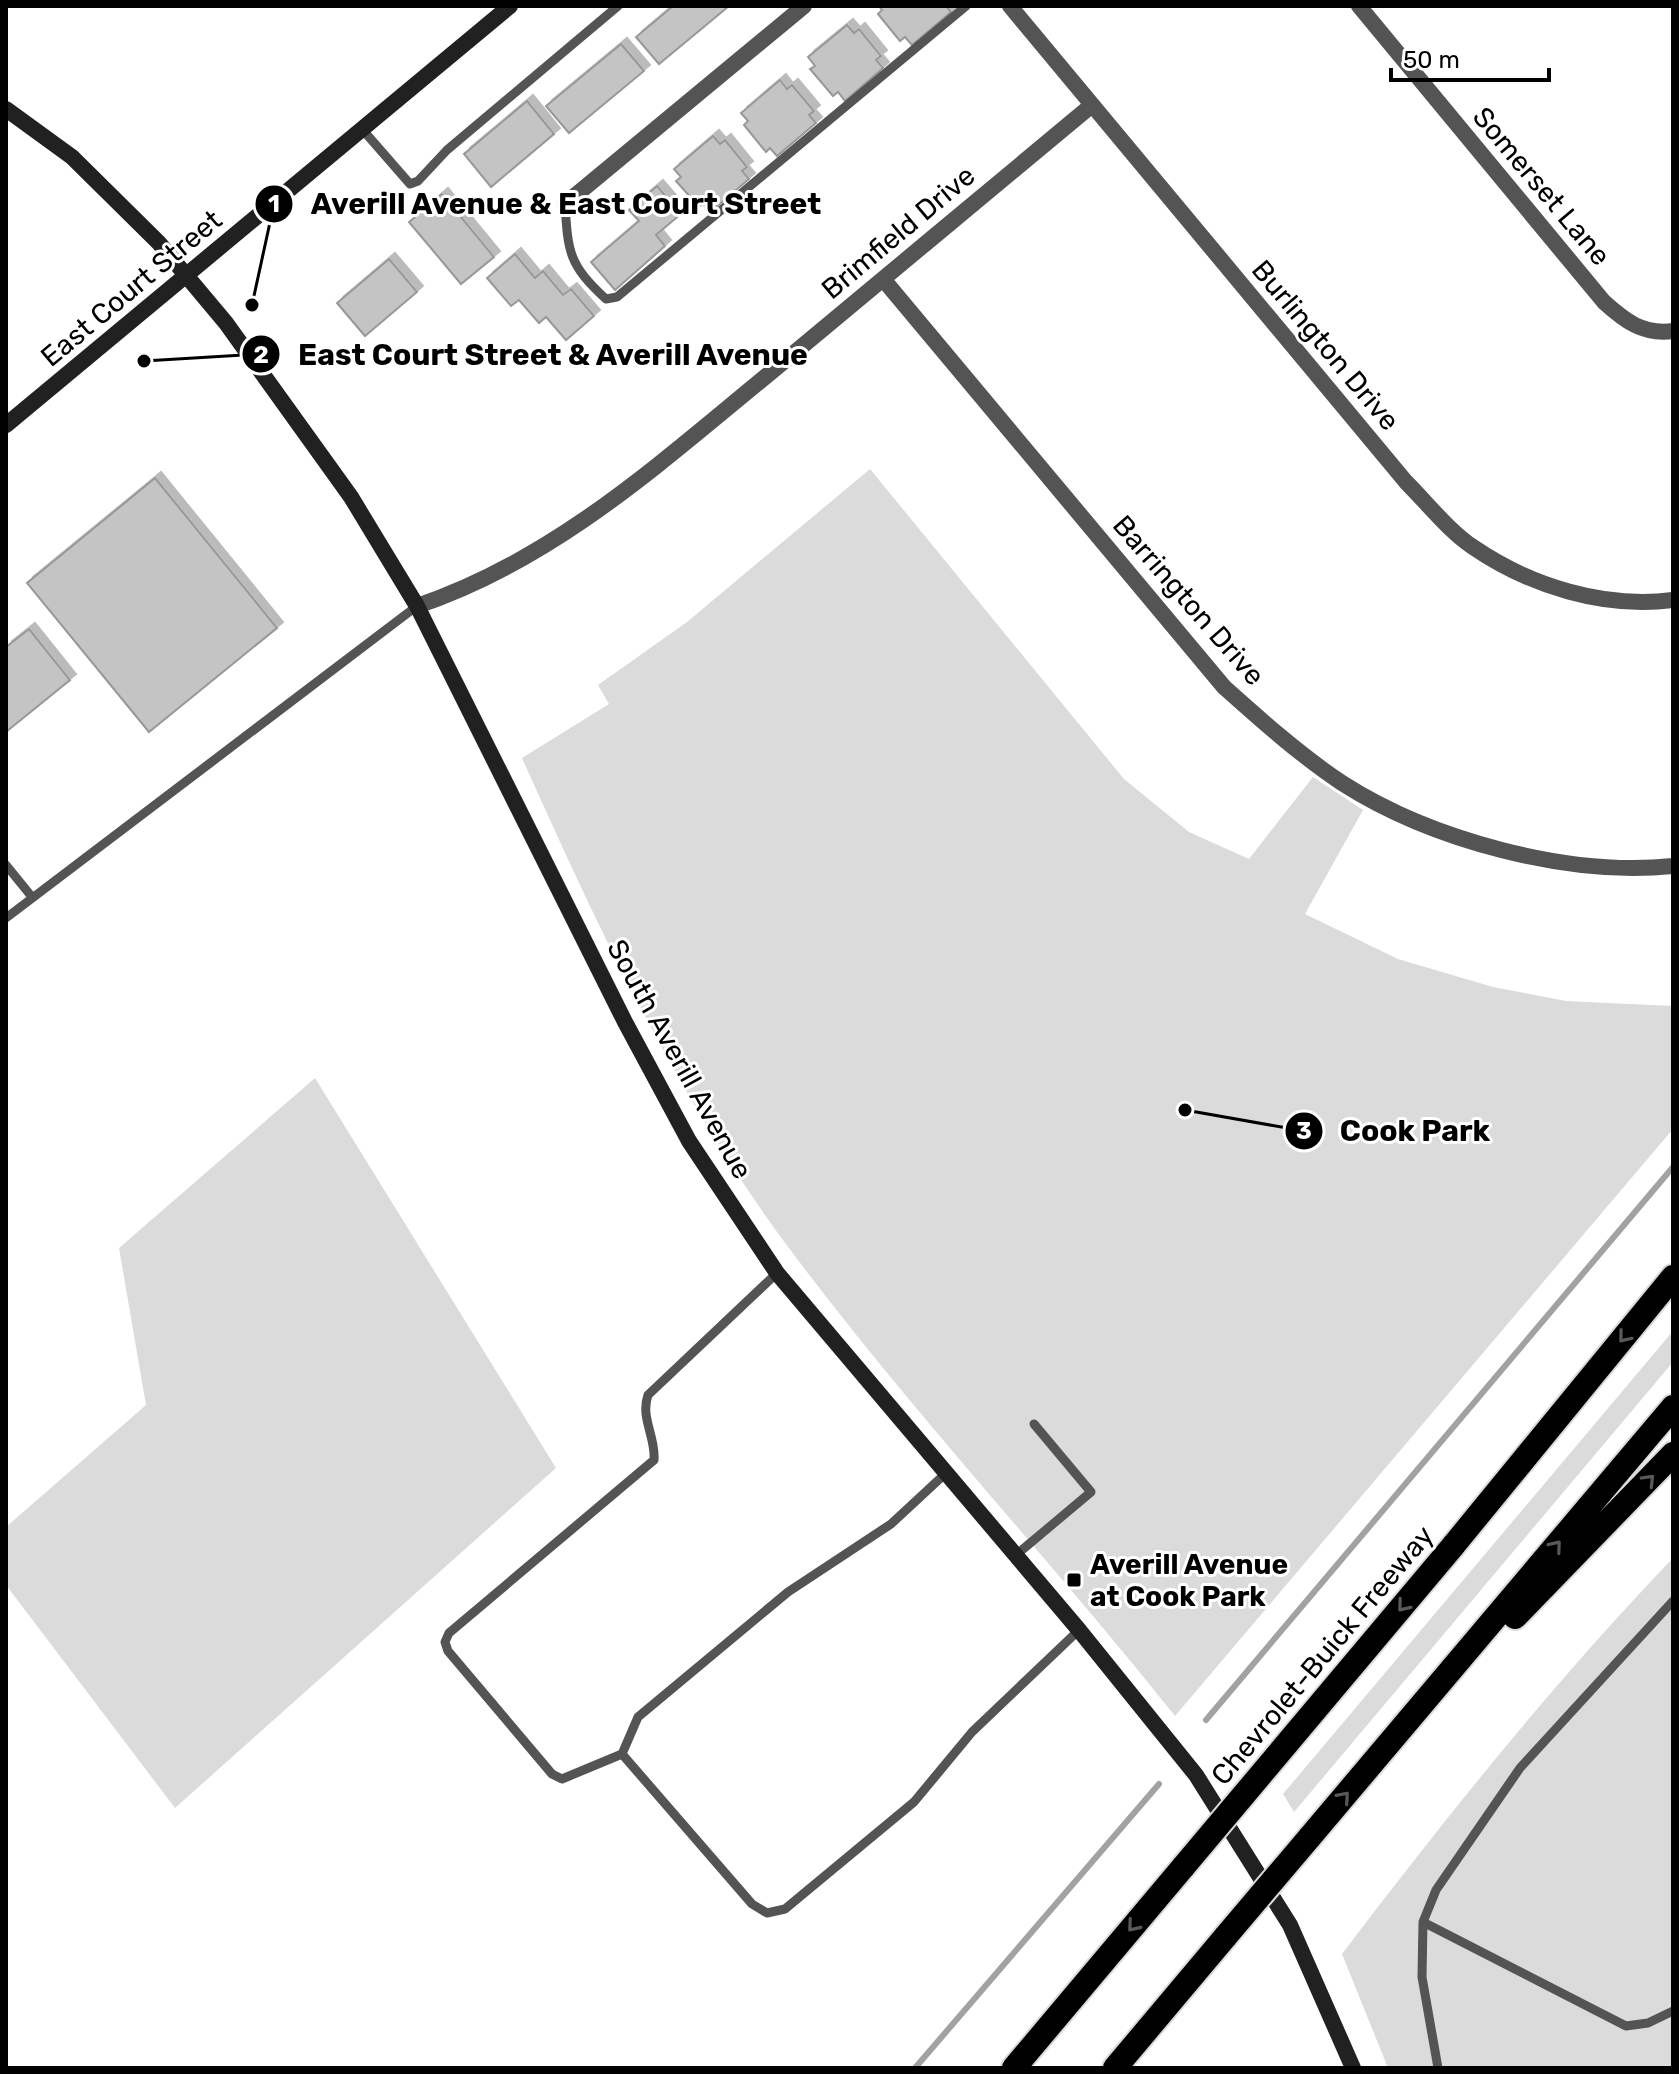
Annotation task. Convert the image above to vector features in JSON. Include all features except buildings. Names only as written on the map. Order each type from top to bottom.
[{"type":"highway","name":"Chevrolet-Buick Freeway","points":[[1014,2068],[1453,1546],[1673,1277]]},
{"type":"highway","points":[[1115,2068],[1673,1407]]},
{"type":"highway","points":[[1379,1756],[1673,1454]]},
{"type":"street","name":"East Court Street","points":[[6,425],[510,6]]},
{"type":"street","points":[[565,204],[804,6]]},
{"type":"street","name":"Burlington Drive","points":[[1010,6],[1406,482],[1472,547],[1557,590],[1644,604],[1673,600]]},
{"type":"street","name":"Somerset Lane","points":[[1359,6],[1604,302],[1630,324],[1656,334],[1673,331]]},
{"type":"street","name":"Brimfield Drive","points":[[417,606],[459,592],[506,569],[621,495],[1092,105]]},
{"type":"street","name":"South Averill Avenue","points":[[6,109],[101,183],[187,275],[351,497],[417,606],[646,1062],[689,1141],[777,1273],[1079,1630],[1186,1762],[1244,1846],[1290,1925],[1353,2068]]},
{"type":"street","name":"Barrington Drive","points":[[883,279],[1224,687],[1282,738],[1344,784],[1423,824],[1510,853],[1634,870],[1673,866]]},
{"type":"lane","points":[[362,129],[410,184],[418,181],[447,150],[618,6]]},
{"type":"lane","points":[[565,204],[568,246],[579,274],[606,299],[617,297],[966,6]]},
{"type":"lane","points":[[6,918],[417,606]]},
{"type":"lane","points":[[6,865],[32,897]]},
{"type":"lane","points":[[777,1273],[648,1395],[643,1408],[655,1448],[654,1460],[449,1633],[445,1642],[448,1651],[552,1774],[562,1779],[622,1754],[638,1717],[788,1592],[891,1524],[946,1473]]},
{"type":"lane","points":[[1016,1555],[1091,1492],[1034,1424]]},
{"type":"lane","points":[[1438,2068],[1422,1977],[1423,1922],[1436,1890],[1520,1768],[1673,1601]]},
{"type":"lane","points":[[622,1754],[752,1904],[767,1913],[785,1909],[914,1802],[972,1732],[1079,1630]]},
{"type":"lane","points":[[1423,1922],[1626,2026],[1648,2023],[1673,2011]]},
{"type":"shaded area","points":[[870,469],[1124,779],[1189,832],[1249,859],[1313,777],[1363,810],[1305,914],[1398,959],[1493,987],[1566,1001],[1673,1006],[1673,1129],[1175,1716],[875,1359],[741,1180],[639,1004],[578,882],[522,758],[609,704],[598,685],[687,622]]},
{"type":"shaded area","points":[[315,1078],[556,1468],[175,1808],[6,1585],[6,1527],[146,1405],[119,1248]]},
{"type":"shaded area","points":[[1673,1331],[1673,1362],[1294,1812],[1283,1794]]},
{"type":"shaded area","points":[[1673,1558],[1673,2068],[1388,2068],[1342,1954],[1502,1751]]},
{"type":"waterway","points":[[1206,1720],[1673,1167]]},
{"type":"waterway","points":[[915,2068],[1159,1784]]},
{"type":"place","name":"Averill Avenue & East Court Street","points":[[252,305]]},
{"type":"place","name":"East Court Street & Averill Avenue","points":[[144,361]]},
{"type":"place","name":"Cook Park","points":[[1185,1110]]},
{"type":"place","name":"Averill Avenue at Cook Park","points":[[1074,1580]]}]
